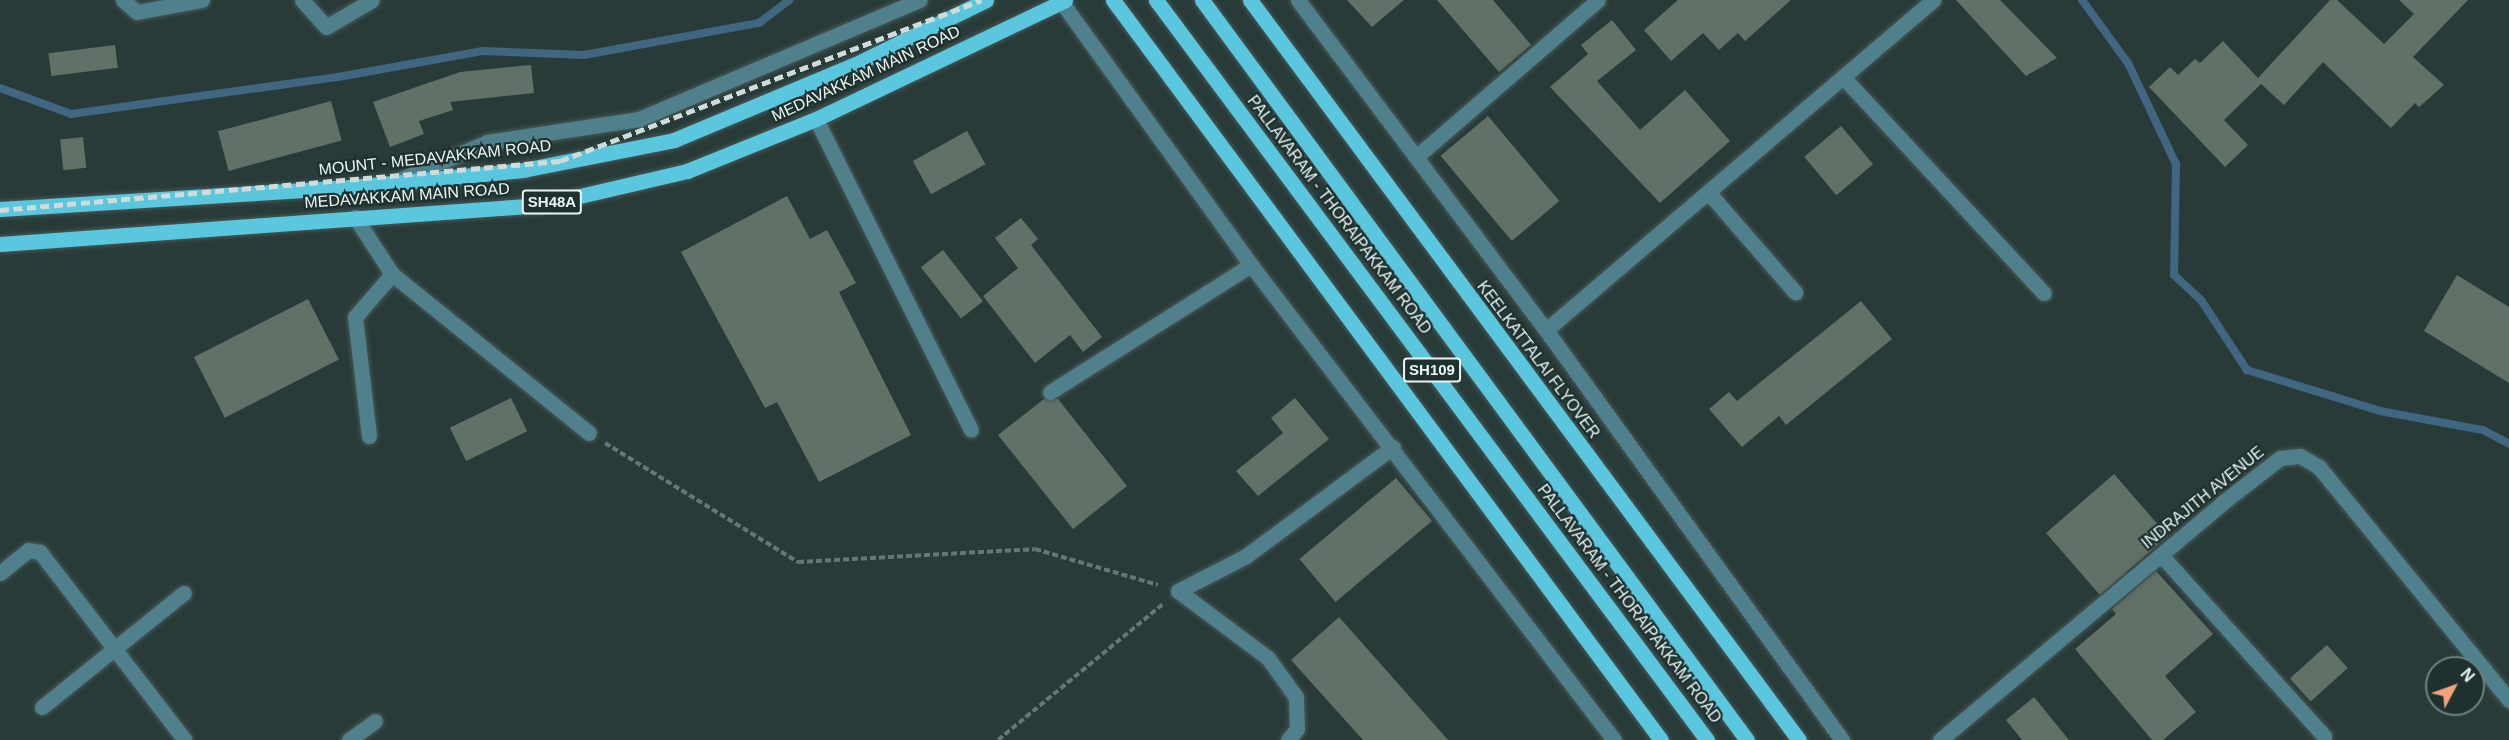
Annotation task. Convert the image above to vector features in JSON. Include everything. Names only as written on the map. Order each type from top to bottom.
[{"type":"main road","name":"MOUNT - MEDAVAKKAM ROAD","points":[[0,209],[391,183],[523,170],[674,140],[856,64],[986,0]]},
{"type":"main road","points":[[1113,0],[1661,740]]},
{"type":"main road","name":"PALLAVARAM - THORAIPAKKAM ROAD","points":[[1156,0],[1707,740]]},
{"type":"main road","name":"PALLAVARAM - THORAIPAKKAM ROAD","points":[[1202,0],[1747,740]]},
{"type":"main road","name":"KEELKATTALAI FLYOVER","points":[[1250,0],[1799,740]]},
{"type":"main road","name":"MEDAVAKKAM MAIN ROAD","points":[[0,244],[355,216],[541,205],[687,171],[816,119],[1062,1]]},
{"type":"street","points":[[123,0],[137,12],[202,0]]},
{"type":"street","points":[[302,0],[326,27],[372,0]]},
{"type":"street","points":[[391,183],[487,142],[639,119],[921,0]]},
{"type":"street","points":[[1298,0],[1546,330],[1842,740]]},
{"type":"street","points":[[1416,157],[1598,0]]},
{"type":"street","points":[[1546,330],[1933,0]]},
{"type":"street","points":[[1062,1],[1251,265],[1394,447],[1614,740]]},
{"type":"street","points":[[1843,77],[2044,293]]},
{"type":"street","points":[[816,119],[970,430]]},
{"type":"street","points":[[1708,192],[1795,292]]},
{"type":"street","points":[[355,216],[392,274],[589,433]]},
{"type":"street","points":[[1050,392],[1251,265]]},
{"type":"street","points":[[369,436],[355,317],[392,274]]},
{"type":"street","points":[[1288,740],[1297,729],[1296,697],[1268,658],[1178,591],[1246,556],[1394,447]]},
{"type":"street","name":"INDRAJITH AVENUE","points":[[1940,740],[2280,458],[2300,456],[2319,467],[2509,700]]},
{"type":"street","points":[[0,573],[28,550],[40,552],[185,740]]},
{"type":"street","points":[[2161,555],[2324,736]]},
{"type":"street","points":[[42,707],[112,648],[184,593]]},
{"type":"street","points":[[349,740],[375,721]]},
{"type":"path","points":[[589,433],[798,562],[1035,549],[1178,591]]},
{"type":"path","points":[[998,740],[1178,591]]},
{"type":"building","points":[[1347,0],[1404,0],[1372,27]]},
{"type":"building","points":[[1437,0],[1493,0],[1531,45],[1499,72]]},
{"type":"building","points":[[1678,0],[1791,0],[1745,41],[1738,33],[1719,50],[1703,33],[1671,61],[1644,30]]},
{"type":"building","points":[[1956,0],[2000,0],[2057,58],[2026,76]]},
{"type":"building","points":[[2330,0],[2337,0],[2384,44],[2414,14],[2399,0],[2468,0],[2413,57],[2444,85],[2419,107],[2415,103],[2391,128],[2323,62],[2284,105],[2261,84],[2224,120],[2248,145],[2225,167],[2149,87],[2170,67],[2178,75],[2195,59],[2200,63],[2223,41],[2258,78]]},
{"type":"building","points":[[1612,20],[1636,50],[1597,81],[1640,130],[1685,90],[1730,141],[1660,203],[1550,87],[1588,54],[1581,45]]},
{"type":"building","points":[[115,45],[118,68],[51,76],[48,53]]},
{"type":"building","points":[[531,65],[534,93],[450,102],[453,110],[419,121],[424,134],[390,147],[373,102],[460,72]]},
{"type":"building","points":[[331,101],[342,141],[229,171],[218,131]]},
{"type":"building","points":[[1488,116],[1559,201],[1512,241],[1441,156]]},
{"type":"building","points":[[1841,126],[1873,164],[1836,195],[1804,157]]},
{"type":"building","points":[[967,131],[985,164],[931,194],[913,161]]},
{"type":"building","points":[[83,137],[86,168],[63,170],[60,139]]},
{"type":"building","points":[[787,196],[810,239],[827,230],[856,283],[839,292],[911,435],[819,482],[777,402],[765,408],[681,252]]},
{"type":"building","points":[[1021,218],[1038,239],[1031,245],[1102,337],[1083,352],[1070,335],[1035,363],[983,296],[1018,268],[995,238]]},
{"type":"building","points":[[943,250],[983,301],[961,318],[921,267]]},
{"type":"building","points":[[2457,275],[2509,307],[2509,383],[2424,331]]},
{"type":"building","points":[[308,299],[339,360],[225,418],[194,357]]},
{"type":"building","points":[[1861,301],[1892,339],[1786,425],[1779,416],[1742,447],[1709,409],[1729,392],[1737,401]]},
{"type":"building","points":[[511,398],[527,431],[466,461],[450,428]]},
{"type":"building","points":[[1295,398],[1329,439],[1258,496],[1236,471],[1283,433],[1271,418]]},
{"type":"building","points":[[1044,399],[1058,399],[1127,486],[1073,529],[998,435]]},
{"type":"building","points":[[2114,474],[2168,536],[2100,595],[2046,533]]},
{"type":"building","points":[[1396,478],[1432,521],[1335,602],[1299,559]]},
{"type":"building","points":[[2156,571],[2213,634],[2165,676],[2196,712],[2163,740],[2152,740],[2075,649],[2116,614],[2112,609]]},
{"type":"building","points":[[1339,617],[1448,740],[1363,740],[1291,660]]},
{"type":"building","points":[[2327,645],[2348,668],[2311,701],[2290,678]]},
{"type":"building","points":[[2034,697],[2069,740],[2022,740],[2006,720]]},
{"type":"waterway","points":[[0,88],[71,114],[338,77],[483,51],[584,55],[759,23],[789,0]]},
{"type":"waterway","points":[[2082,0],[2128,63],[2176,164],[2174,275],[2201,300],[2247,370],[2380,411],[2483,430],[2509,444]]},
{"type":"railway","points":[[0,210],[560,161],[981,0]]}]
